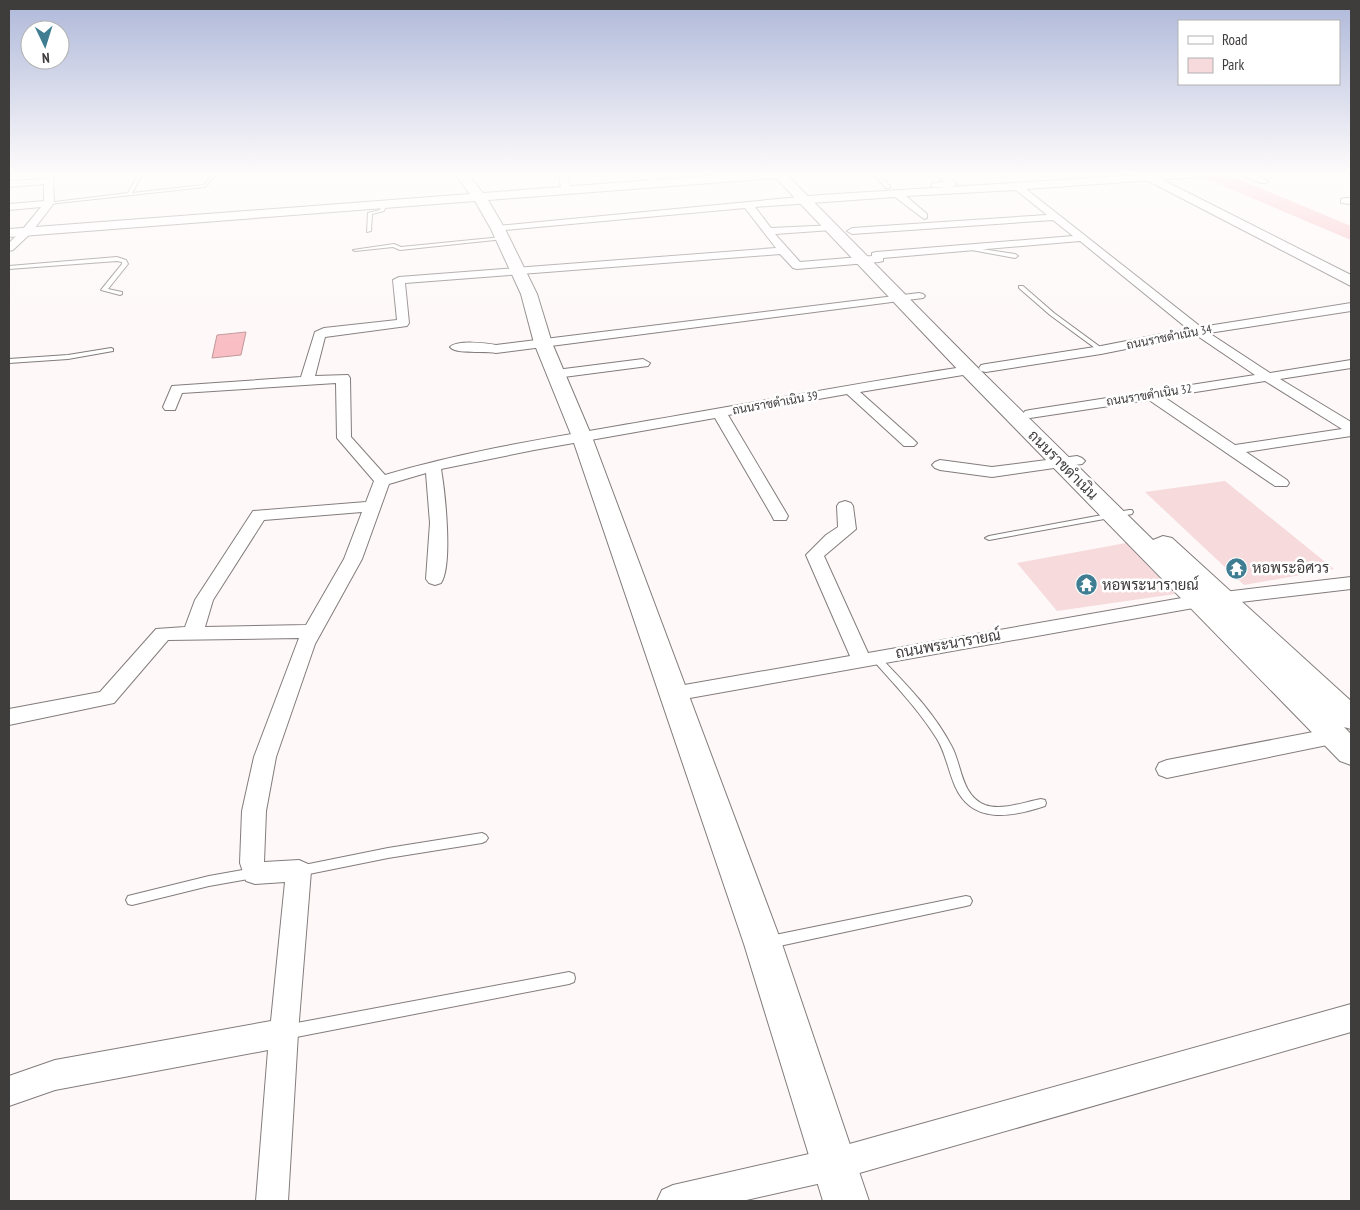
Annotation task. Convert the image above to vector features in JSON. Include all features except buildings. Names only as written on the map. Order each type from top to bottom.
[{"type":"street","points":[[9,233],[47,229]]},
{"type":"street","points":[[498,229],[529,294],[543,343],[582,437],[762,944],[846,1201]]},
{"type":"street","points":[[500,233],[531,229]]},
{"type":"street","points":[[769,231],[825,229]]},
{"type":"street","name":"ถนนราขดำเนิน","points":[[842,229],[873,258],[977,369],[1121,513],[1199,601],[1351,753]]},
{"type":"street","points":[[1072,229],[1198,331],[1351,430]]},
{"type":"street","points":[[1250,229],[1351,281]]},
{"type":"street","points":[[9,248],[27,231]]},
{"type":"street","points":[[769,231],[783,251],[797,266],[1083,238]]},
{"type":"street","points":[[307,380],[320,335],[324,332],[403,323],[399,280],[783,251]]},
{"type":"street","points":[[456,347],[488,347],[496,349],[910,297]]},
{"type":"street","name":"ถนนราชดำเนิน 34","points":[[977,369],[1101,350],[1198,331],[1351,307]]},
{"type":"street","points":[[556,374],[643,363]]},
{"type":"street","name":"ถนนราขดำเนิน 32","points":[[1030,414],[1351,364]]},
{"type":"street","name":"ถนนราขดำเนิน","points":[[977,369],[1030,414],[1069,462]]},
{"type":"street","name":"ถนนราชดำเนิน 39","points":[[382,481],[433,466],[582,437],[849,389],[977,369]]},
{"type":"street","points":[[170,407],[177,389],[343,378],[344,438],[382,481],[353,559],[305,644],[265,757],[254,811],[252,863],[254,873],[299,871],[284,1032],[272,1201]]},
{"type":"street","points":[[849,389],[909,443]]},
{"type":"street","points":[[1151,395],[1280,483]]},
{"type":"street","points":[[719,412],[780,516]]},
{"type":"street","points":[[1232,450],[1351,430]]},
{"type":"street","points":[[940,465],[992,472],[1069,462]]},
{"type":"street","points":[[433,466],[438,495],[438,553],[435,579]]},
{"type":"street","points":[[193,633],[204,600],[259,515],[373,506]]},
{"type":"street","points":[[845,506],[848,529],[832,539],[815,555],[868,658]]},
{"type":"street","name":"ถนนราขดำเนิน","points":[[1121,513],[1224,597],[1351,718]]},
{"type":"street","name":"ถนนพระนารายณ์","points":[[673,694],[1199,601],[1351,583]]},
{"type":"street","points":[[9,717],[106,698],[163,634],[312,631]]},
{"type":"street","points":[[1167,769],[1334,736]]},
{"type":"street","points":[[673,1201],[835,1164],[1351,1018]]},
{"type":"street","points":[[9,1091],[55,1075],[284,1032]]},
{"type":"lane","points":[[355,250],[394,245],[400,249],[500,233]]},
{"type":"lane","points":[[968,248],[1015,256]]},
{"type":"lane","points":[[9,268],[117,259],[124,261],[125,264],[104,290],[120,292]]},
{"type":"lane","points":[[1021,286],[1052,314],[1101,350]]},
{"type":"lane","points":[[9,361],[68,357],[110,350]]},
{"type":"lane","points":[[989,538],[1121,513]]},
{"type":"lane","points":[[868,658],[914,700],[947,746],[954,762],[957,781],[974,804],[987,810],[1000,812],[1041,803]]},
{"type":"lane","points":[[299,871],[388,853],[482,838]]},
{"type":"lane","points":[[132,900],[209,881],[254,873]]},
{"type":"lane","points":[[762,944],[966,901]]},
{"type":"lane","points":[[284,1032],[569,978]]},
{"type":"green space","points":[[1225,481],[1334,569],[1244,585],[1145,492]]},
{"type":"green space","points":[[1126,543],[1175,594],[1057,611],[1017,563]]},
{"type":"shaded area","points":[[246,332],[241,355],[212,358],[217,335]]},
{"type":"waterway","points":[[1340,229],[1351,234]]},
{"type":"place","name":"หอพระอิศวร","points":[[1236,568]]},
{"type":"place","name":"หอพระนารายณ์","points":[[1086,585]]}]
